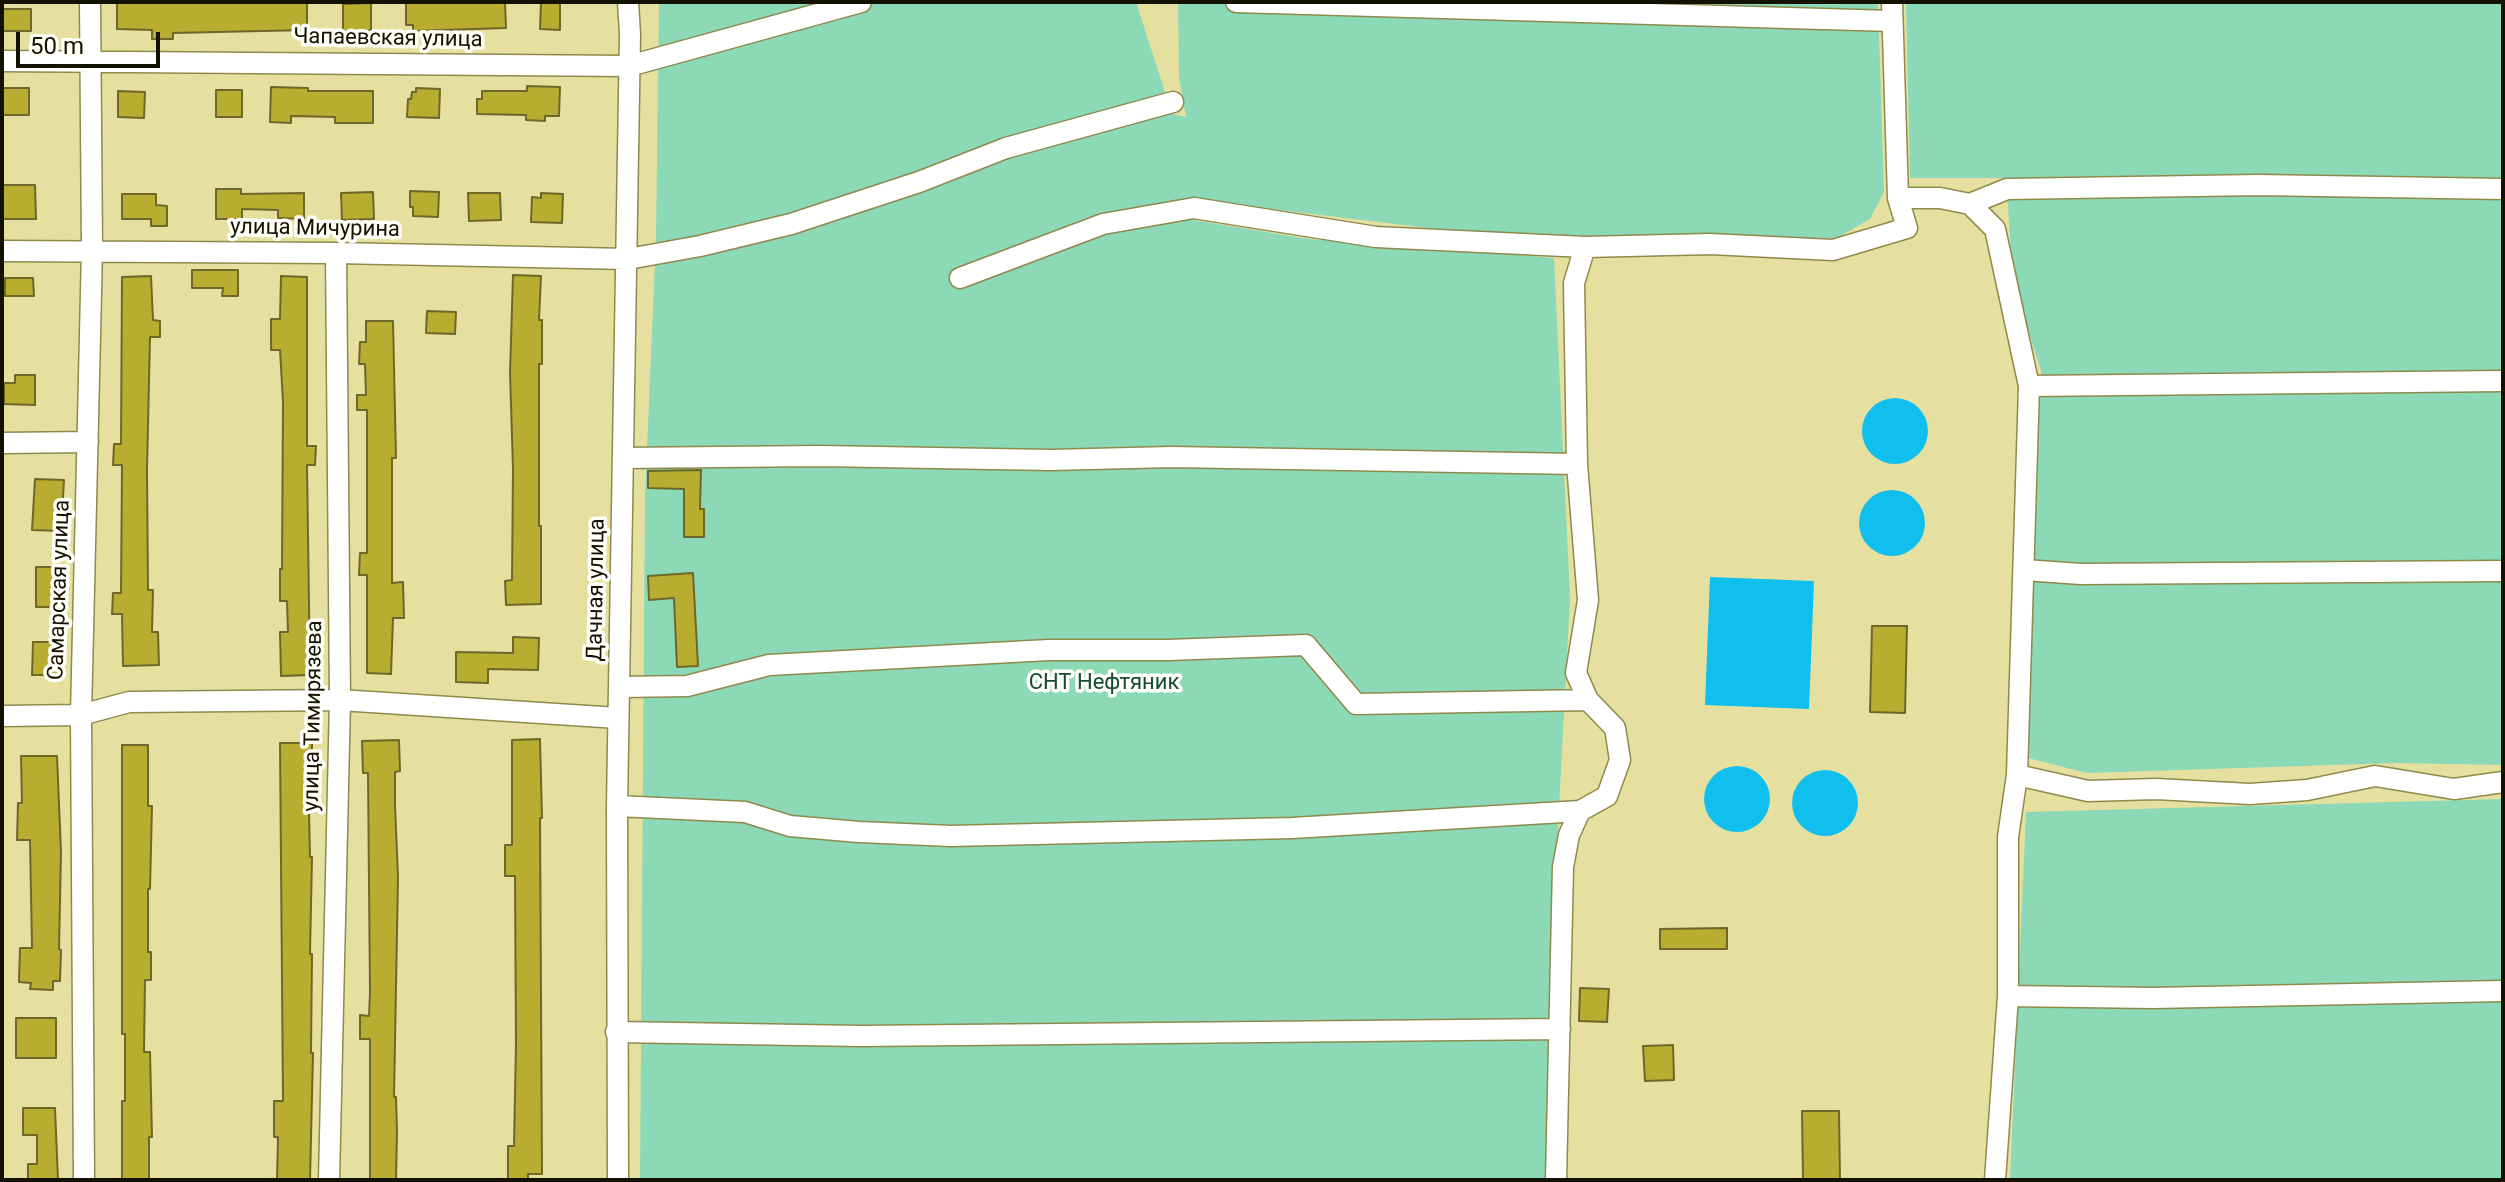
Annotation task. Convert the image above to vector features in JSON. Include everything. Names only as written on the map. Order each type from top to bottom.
[{"type":"street","name":"Самарская улица","points":[[84,1180],[81,715],[92,250],[90,2]]},
{"type":"street","name":"Дачная улица","points":[[618,1180],[617,806],[628,259],[628,2]]},
{"type":"street","name":"Чапаевская улица","points":[[2,61],[629,66],[861,2]]},
{"type":"street","points":[[960,278],[1103,224],[1194,208],[1376,237],[1585,247],[1710,244],[1833,250],[1907,228],[1898,198],[1892,11],[1236,2]]},
{"type":"street","name":"улица Мичурина","points":[[2,251],[628,259],[700,246],[791,224],[919,182],[1006,148],[1173,102]]},
{"type":"street","points":[[1898,198],[1940,198],[1970,204],[2007,189],[2258,185],[2503,189]]},
{"type":"street","points":[[1970,204],[1995,229],[2029,386],[2017,775],[2008,837],[2008,996],[1995,1180]]},
{"type":"street","points":[[617,806],[745,812],[790,826],[951,836],[1292,828],[1580,811],[1607,796],[1620,760],[1615,728],[1588,700],[1576,673],[1588,600],[1577,464],[1574,283],[1585,247]]},
{"type":"street","name":"улица Тимирязева","points":[[329,1180],[340,700],[336,253]]},
{"type":"street","points":[[2029,386],[2503,381]]},
{"type":"street","points":[[2,443],[88,442]]},
{"type":"street","points":[[623,458],[820,456],[1051,460],[1171,457],[1577,464]]},
{"type":"street","points":[[2024,570],[2081,574],[2503,571]]},
{"type":"street","points":[[619,687],[687,686],[769,665],[1049,650],[1306,645],[1356,704],[1588,700]]},
{"type":"street","points":[[2,716],[81,715],[129,702],[340,700],[618,718]]},
{"type":"street","points":[[2017,775],[2088,791],[2156,789],[2250,794],[2307,790],[2375,776],[2454,789],[2503,782]]},
{"type":"street","points":[[1556,1180],[1563,867],[1569,835],[1580,811]]},
{"type":"street","points":[[2008,996],[2153,998],[2503,991]]},
{"type":"street","points":[[616,1032],[861,1036],[1560,1029]]},
{"type":"green space","name":"СНТ Нефтяник","points":[[659,2],[1136,2],[1172,114],[1186,117],[1179,77],[1178,2],[1878,2],[1884,192],[1870,219],[1837,238],[1585,236],[1453,231],[1189,199],[1193,220],[1309,239],[1554,258],[1570,598],[1553,923],[1550,1180],[640,1180],[645,494],[656,239]]},
{"type":"green space","points":[[1906,2],[2503,2],[2503,765],[2395,763],[2087,773],[2028,758],[2041,371],[2013,281],[2006,178],[1910,178]]},
{"type":"green space","points":[[2503,799],[2503,1180],[2010,1180],[2026,812]]},
{"type":"water","points":[[1895,398],[1908,401],[1918,408],[1925,418],[1928,431],[1925,444],[1918,454],[1908,461],[1895,464],[1882,461],[1872,454],[1865,444],[1862,431],[1865,418],[1872,408],[1882,401]]},
{"type":"water","points":[[1892,490],[1905,493],[1915,500],[1922,510],[1925,523],[1922,536],[1915,546],[1905,553],[1892,556],[1879,553],[1869,546],[1862,536],[1859,523],[1862,510],[1869,500],[1879,493]]},
{"type":"water","points":[[1710,577],[1814,581],[1809,709],[1705,705]]},
{"type":"water","points":[[1737,766],[1750,769],[1760,776],[1767,786],[1770,799],[1767,812],[1760,822],[1750,829],[1737,832],[1724,829],[1714,822],[1707,812],[1704,799],[1707,786],[1714,776],[1724,769]]},
{"type":"water","points":[[1825,770],[1838,773],[1848,780],[1855,790],[1858,803],[1855,816],[1848,826],[1838,833],[1825,836],[1812,833],[1802,826],[1795,816],[1792,803],[1795,790],[1802,780],[1812,773]]},
{"type":"building","points":[[117,2],[307,2],[307,30],[173,33],[173,39],[152,39],[152,30],[117,29]]},
{"type":"building","points":[[541,2],[560,2],[560,30],[540,29]]},
{"type":"building","points":[[371,3],[371,30],[343,31],[343,4]]},
{"type":"building","points":[[406,3],[505,3],[506,28],[413,31],[413,25],[406,25]]},
{"type":"building","points":[[2,9],[31,9],[31,31],[2,31]]},
{"type":"building","points":[[527,86],[560,87],[559,116],[545,116],[545,121],[526,120],[526,115],[477,114],[477,99],[482,99],[482,91],[527,91]]},
{"type":"building","points":[[271,87],[308,88],[308,91],[373,91],[373,123],[335,123],[335,117],[291,116],[291,123],[270,122]]},
{"type":"building","points":[[2,88],[29,88],[29,115],[2,115]]},
{"type":"building","points":[[416,88],[440,89],[439,118],[407,117],[408,99],[411,99]]},
{"type":"building","points":[[216,90],[242,90],[242,117],[216,117]]},
{"type":"building","points":[[118,91],[145,92],[144,118],[118,117]]},
{"type":"building","points":[[2,185],[35,185],[36,219],[2,219]]},
{"type":"building","points":[[216,189],[241,189],[241,194],[304,193],[304,219],[278,218],[278,210],[242,209],[242,219],[216,219]]},
{"type":"building","points":[[410,191],[439,192],[438,217],[413,216]]},
{"type":"building","points":[[373,192],[374,219],[342,220],[341,193]]},
{"type":"building","points":[[468,193],[500,193],[501,220],[469,221]]},
{"type":"building","points":[[541,193],[563,194],[562,223],[531,222],[532,197],[541,198]]},
{"type":"building","points":[[122,194],[156,194],[156,205],[167,206],[167,226],[151,226],[151,219],[122,219]]},
{"type":"building","points":[[192,270],[238,270],[238,296],[222,296],[223,288],[192,288]]},
{"type":"building","points":[[513,275],[541,276],[541,604],[506,605],[505,581],[512,580],[510,373]]},
{"type":"building","points":[[151,276],[153,320],[160,321],[160,337],[150,337],[148,590],[153,590],[152,632],[158,632],[159,665],[123,666],[122,614],[112,614],[113,593],[121,593],[122,465],[113,465],[114,444],[121,444],[122,277]]},
{"type":"building","points":[[281,276],[307,277],[307,446],[316,446],[315,465],[307,465],[310,675],[281,676],[280,632],[288,632],[287,601],[280,601],[283,402],[280,350],[271,350],[271,319],[280,319]]},
{"type":"building","points":[[5,278],[33,278],[34,296],[5,296]]},
{"type":"building","points":[[427,311],[456,312],[455,334],[426,333]]},
{"type":"building","points":[[366,321],[393,321],[396,458],[392,458],[392,583],[403,582],[404,618],[393,618],[391,674],[367,673],[367,575],[359,575],[360,553],[367,553],[367,410],[357,410],[357,395],[366,395],[365,364],[359,364],[360,342],[366,342]]},
{"type":"building","points":[[15,375],[35,375],[35,405],[4,404],[4,383],[15,383]]},
{"type":"building","points":[[701,470],[700,509],[704,509],[704,537],[684,537],[684,489],[648,488],[648,471]]},
{"type":"building","points":[[35,479],[64,480],[61,531],[32,530]]},
{"type":"building","points":[[36,567],[63,567],[63,600],[52,600],[52,607],[36,607]]},
{"type":"building","points":[[693,573],[698,666],[677,667],[674,598],[649,600],[648,576]]},
{"type":"building","points":[[1872,626],[1907,626],[1905,713],[1870,712]]},
{"type":"building","points":[[513,637],[539,638],[538,670],[488,669],[488,683],[456,682],[456,652],[513,653]]},
{"type":"building","points":[[33,642],[53,642],[53,647],[59,647],[59,675],[32,675]]},
{"type":"building","points":[[540,739],[542,1174],[528,1174],[528,1180],[508,1180],[508,1146],[514,1146],[516,1045],[515,876],[505,876],[505,845],[512,845],[512,740]]},
{"type":"building","points":[[399,740],[400,771],[395,772],[398,877],[394,1097],[396,1180],[370,1180],[370,1039],[360,1039],[360,1015],[369,1016],[370,993],[368,773],[363,773],[362,741]]},
{"type":"building","points":[[280,743],[312,743],[312,766],[308,766],[312,857],[310,954],[313,1053],[310,1180],[277,1180],[278,1137],[274,1137],[274,1101],[283,1101]]},
{"type":"building","points":[[122,745],[148,745],[148,806],[152,806],[148,889],[151,980],[145,980],[144,1052],[150,1052],[152,1137],[149,1137],[149,1180],[122,1180],[125,1034],[122,1034]]},
{"type":"building","points":[[21,756],[57,756],[61,950],[60,981],[53,981],[53,990],[30,989],[31,983],[19,982],[20,948],[32,948],[30,840],[17,840],[18,803],[22,803]]},
{"type":"building","points":[[1727,928],[1727,949],[1660,949],[1660,929]]},
{"type":"building","points":[[1580,988],[1609,989],[1607,1022],[1579,1021]]},
{"type":"building","points":[[16,1018],[56,1018],[56,1058],[16,1058]]},
{"type":"building","points":[[1673,1045],[1674,1080],[1645,1081],[1643,1046]]},
{"type":"building","points":[[23,1108],[55,1108],[58,1180],[28,1180],[28,1164],[37,1164],[37,1135],[23,1135]]},
{"type":"building","points":[[1802,1111],[1839,1111],[1840,1180],[1803,1180]]}]
